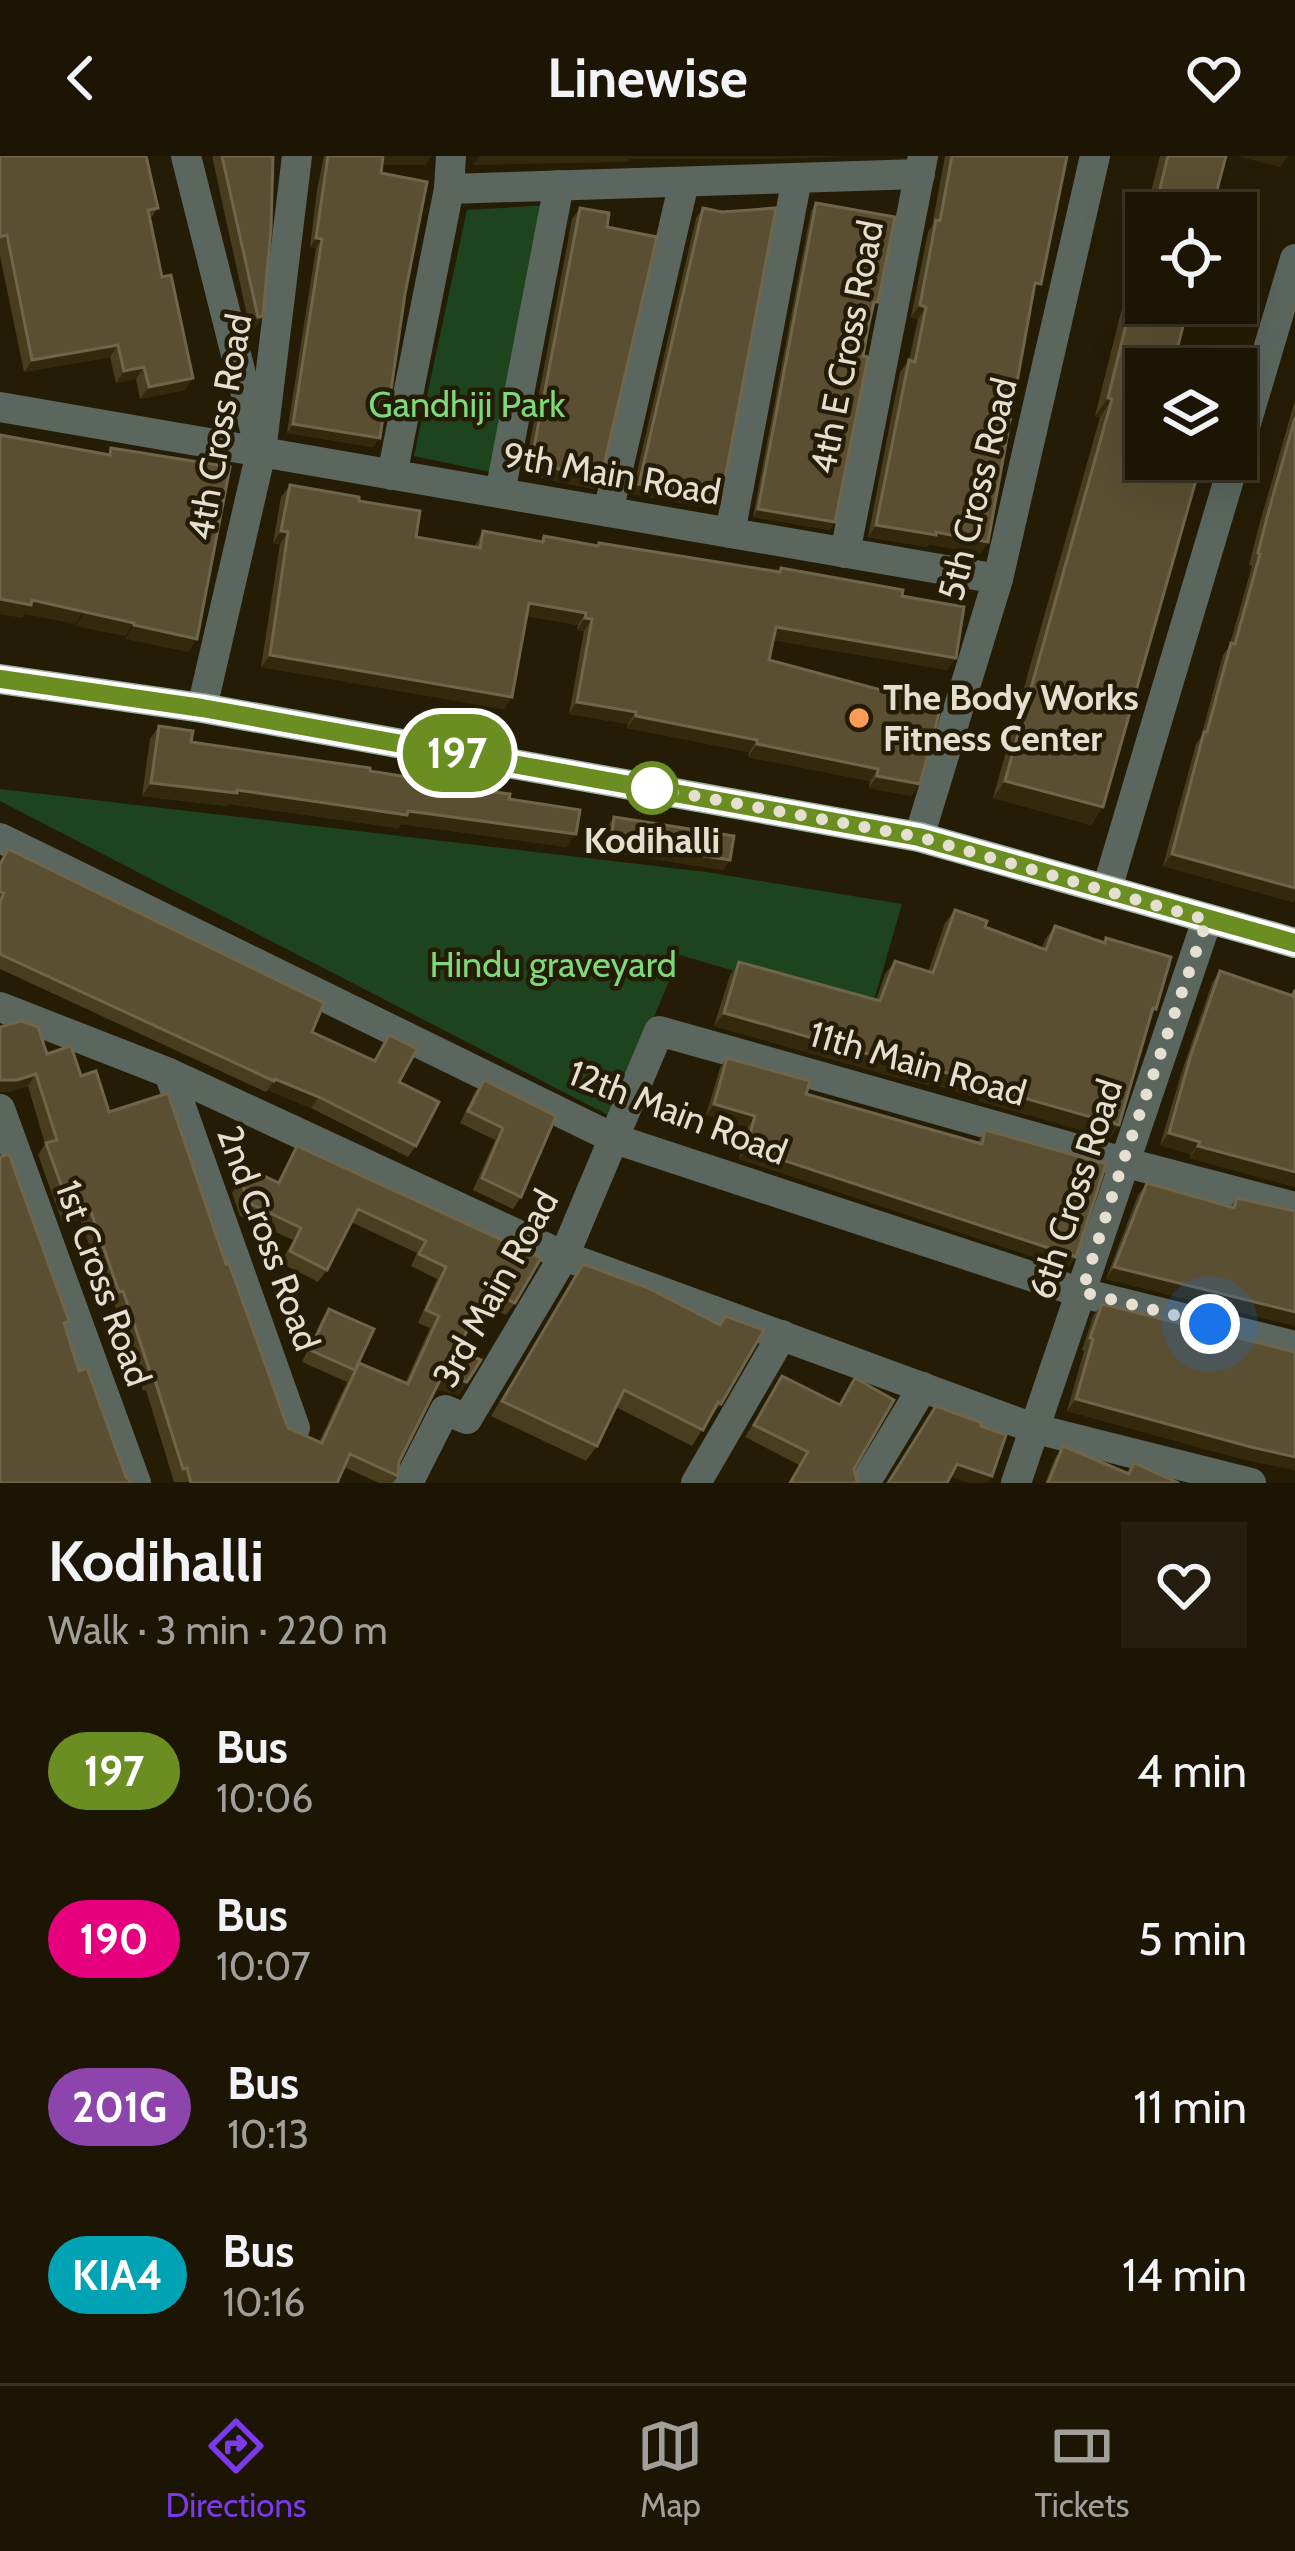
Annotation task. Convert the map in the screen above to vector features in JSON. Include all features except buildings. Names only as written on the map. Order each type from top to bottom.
[{"type":"main road","points":[[0,679],[202,708],[919,837],[1295,943]]},
{"type":"street","points":[[186,156],[261,452]]},
{"type":"street","name":"4th Cross Road","points":[[202,708],[261,452],[297,156]]},
{"type":"street","points":[[392,475],[449,189],[451,156]]},
{"type":"street","name":"5th Cross Road","points":[[919,837],[998,580],[1096,156]]},
{"type":"street","points":[[449,189],[796,178],[922,165]]},
{"type":"street","name":"4th E Cross Road","points":[[845,553],[922,165]]},
{"type":"street","points":[[730,533],[796,178]]},
{"type":"street","points":[[608,512],[684,182]]},
{"type":"street","points":[[500,494],[559,185]]},
{"type":"street","points":[[1257,388],[1295,260]]},
{"type":"street","name":"9th Main Road","points":[[0,407],[998,580]]},
{"type":"street","points":[[1107,889],[1229,480]]},
{"type":"street","name":"12th Main Road","points":[[0,838],[615,1138],[1082,1292],[1295,1346]]},
{"type":"street","name":"6th Cross Road","points":[[1016,1483],[1207,920]]},
{"type":"street","points":[[0,1007],[169,1073],[564,1256],[1036,1429],[1210,1478],[1251,1483]]},
{"type":"street","name":"3rd Main Road","points":[[408,1483],[445,1410],[467,1419],[564,1256],[659,1030]]},
{"type":"street","name":"11th Main Road","points":[[659,1030],[1295,1207]]},
{"type":"street","name":"2nd Cross Road","points":[[169,1073],[295,1429]]},
{"type":"street","name":"1st Cross Road","points":[[0,1109],[136,1483]]},
{"type":"street","points":[[696,1483],[782,1335]]},
{"type":"street","points":[[865,1483],[923,1388]]},
{"type":"green space","name":"Gandhiji Park","points":[[550,205],[495,473],[414,456],[467,210]]},
{"type":"green space","name":"Hindu graveyard","points":[[0,789],[706,872],[902,904],[871,1011],[680,955],[612,1117],[0,801]]},
{"type":"bus line","name":"197","points":[[0,679],[202,708],[919,837],[1295,943]]},
{"type":"place","name":"The Body Works Fitness Center","points":[[859,718]]},
{"type":"place","name":"Kodihalli","points":[[652,788]]},
{"type":"route","points":[[652,788],[919,837],[1207,920],[1082,1292],[1210,1324]]}]
